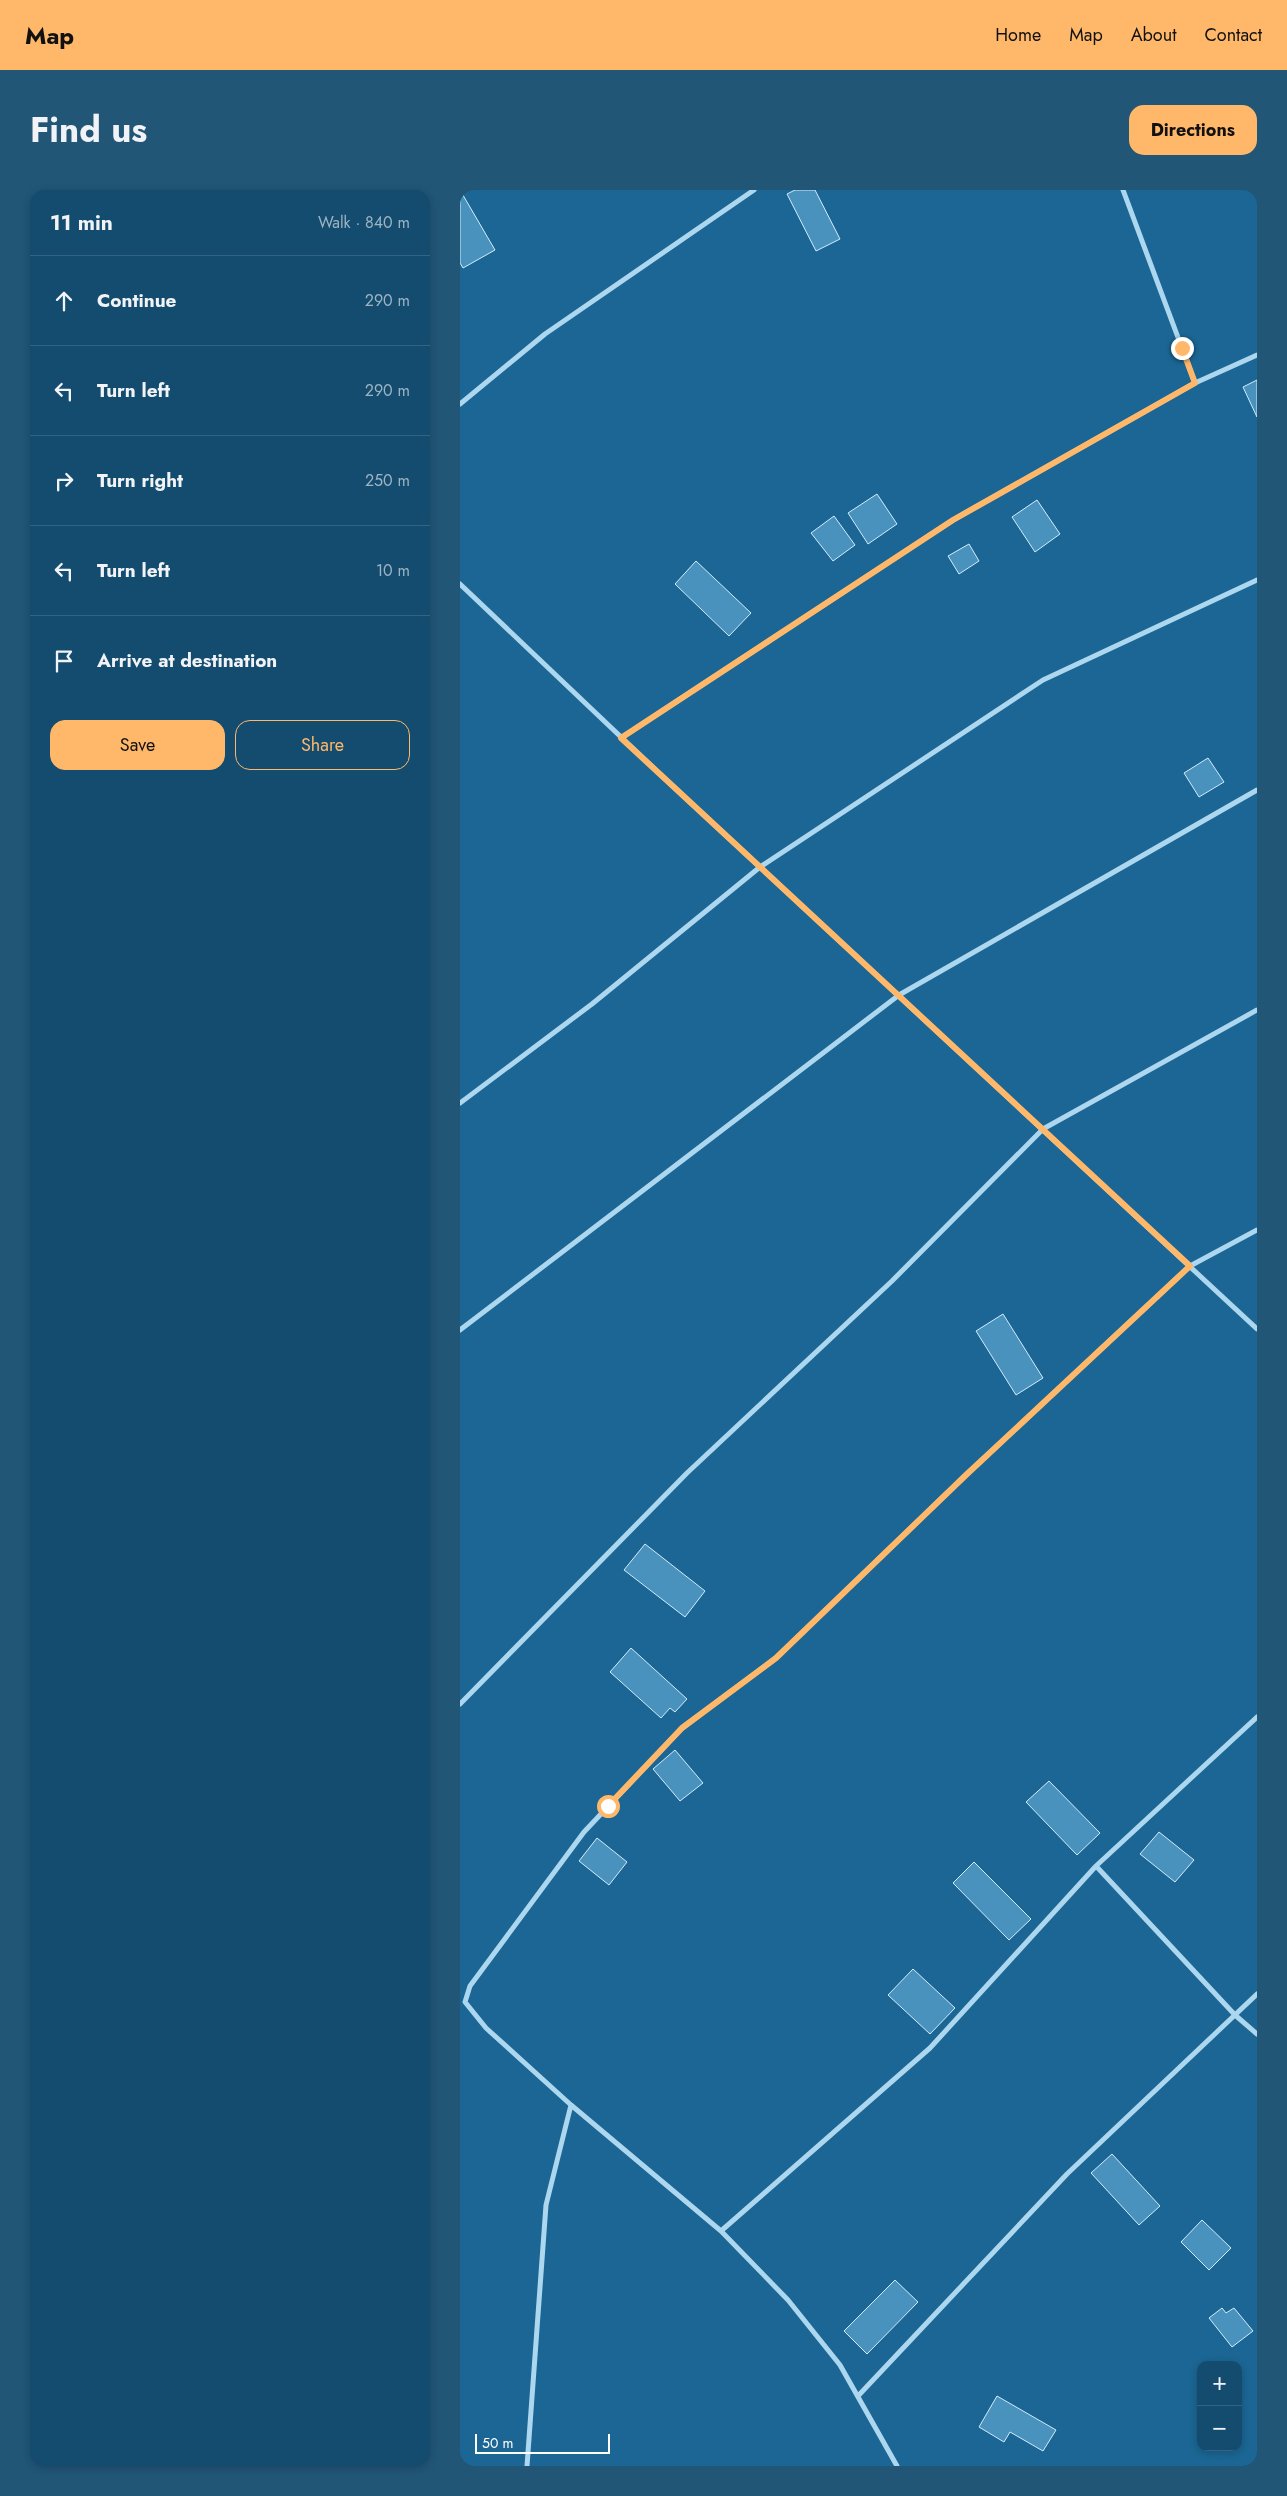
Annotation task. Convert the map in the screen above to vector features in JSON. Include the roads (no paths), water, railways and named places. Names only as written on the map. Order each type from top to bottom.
[{"type":"street","points":[[460,404],[545,334],[754,190]]},
{"type":"street","points":[[1123,190],[1195,383]]},
{"type":"street","points":[[621,738],[953,520],[1195,383],[1257,355]]},
{"type":"street","points":[[460,1103],[592,1004],[760,867],[1043,680],[1257,580]]},
{"type":"street","points":[[460,584],[621,738],[1257,1329]]},
{"type":"street","points":[[460,1330],[899,996],[1257,790]]},
{"type":"street","points":[[460,1704],[687,1473],[892,1281],[1043,1129],[1257,1010]]},
{"type":"street","points":[[465,2002],[470,1986],[477,1974],[584,1832],[682,1728],[776,1658],[966,1475],[1190,1266],[1257,1230]]},
{"type":"street","points":[[721,2231],[930,2048],[1096,1866],[1257,1717]]},
{"type":"street","points":[[1096,1866],[1235,2015],[1257,2034]]},
{"type":"street","points":[[858,2396],[1067,2174],[1257,1994]]},
{"type":"street","points":[[460,1999],[465,2002],[486,2028],[571,2105],[721,2231],[788,2300],[840,2365],[897,2466]]},
{"type":"street","points":[[527,2466],[546,2205],[571,2105]]}]
